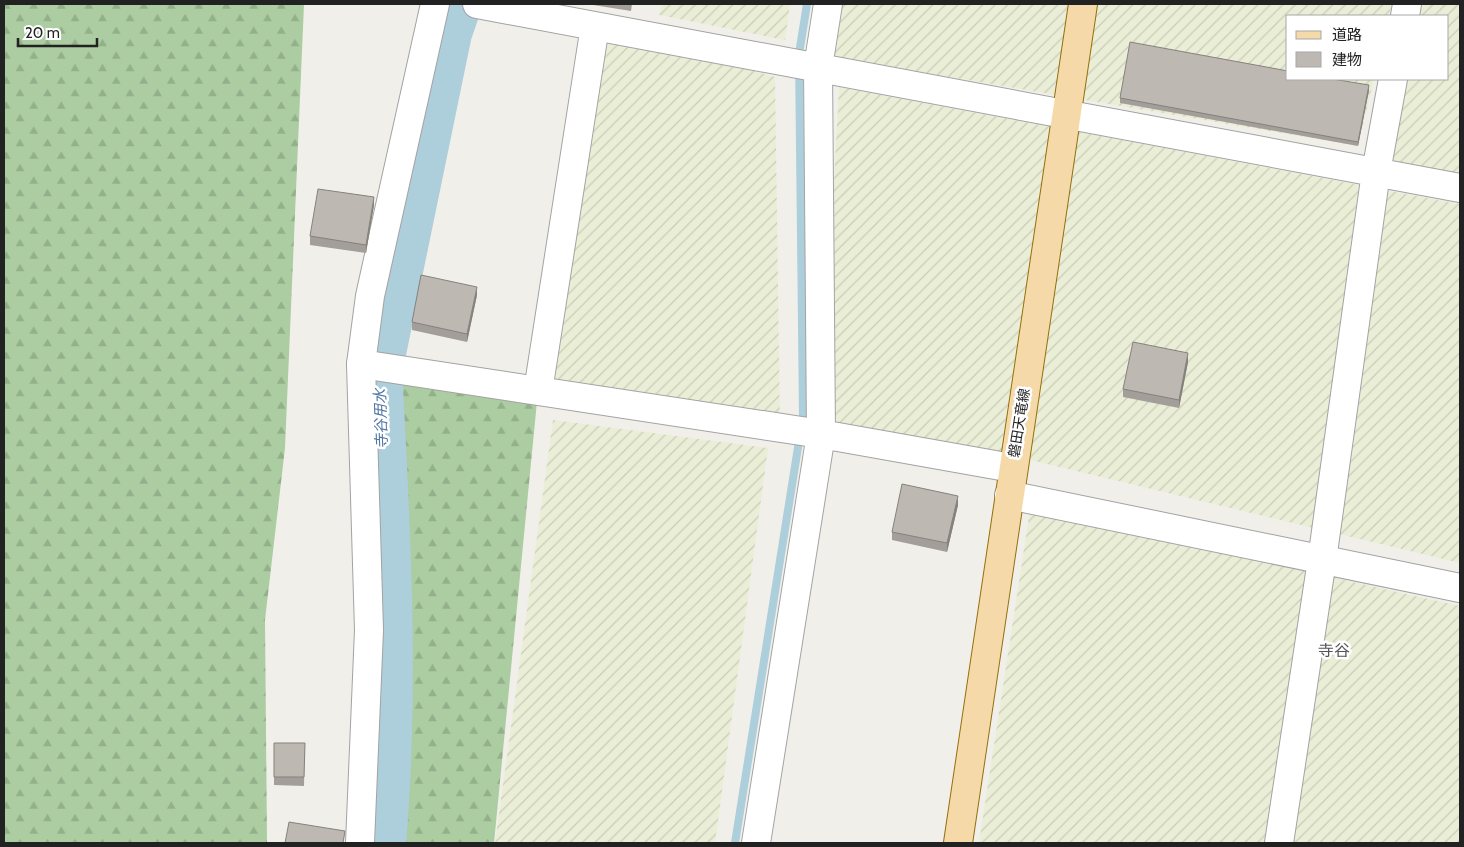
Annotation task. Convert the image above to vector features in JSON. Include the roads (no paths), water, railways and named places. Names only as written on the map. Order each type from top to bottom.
[{"type":"main road","name":"磐田天竜線","points":[[958,843],[1012,468],[1083,4]]},
{"type":"street","points":[[360,843],[369,630],[361,364],[370,296],[435,4]]},
{"type":"street","points":[[477,4],[1460,188]]},
{"type":"street","points":[[756,843],[821,434],[818,67],[828,4]]},
{"type":"street","points":[[538,391],[595,26]]},
{"type":"street","points":[[1279,843],[1322,560],[1376,172],[1393,80]]},
{"type":"street","points":[[361,364],[821,434],[1012,468]]},
{"type":"street","points":[[1009,495],[1460,588]]},
{"type":"waterway","name":"寺谷用水","points":[[382,843],[386,786],[389,672],[387,558],[379,387],[382,353],[448,33],[458,4]]},
{"type":"waterway","points":[[735,843],[803,416],[799,54],[807,4]]},
{"type":"district","name":"寺谷","points":[[1334,650]]}]
